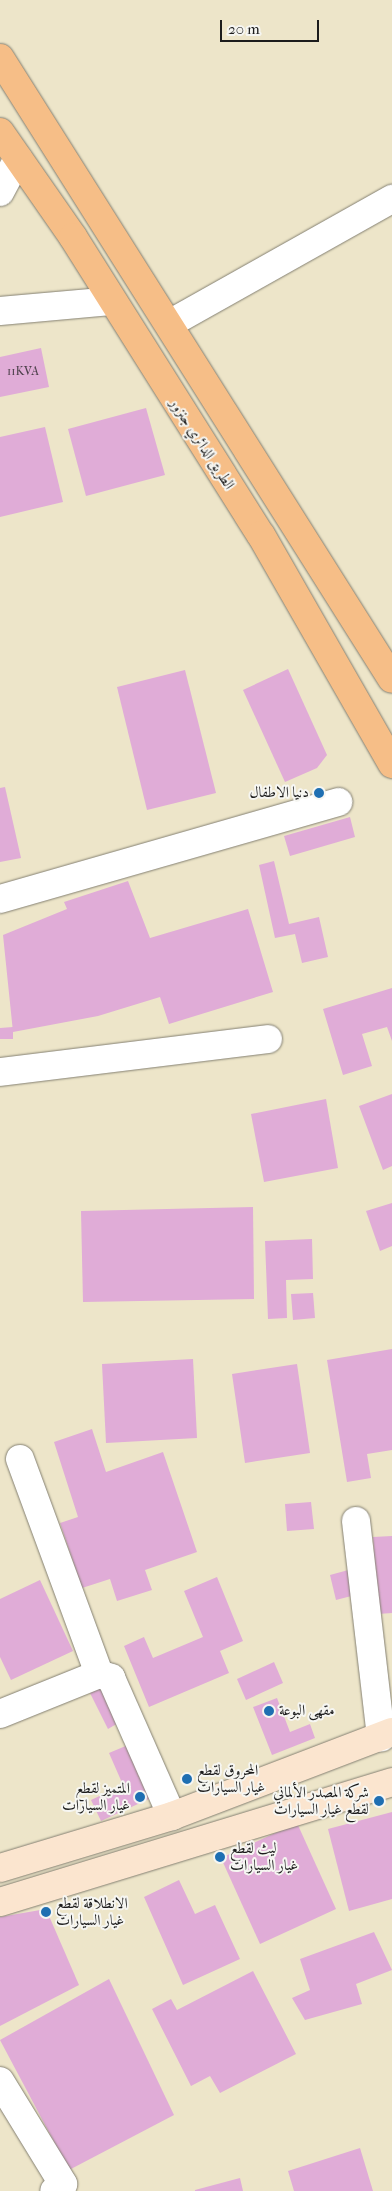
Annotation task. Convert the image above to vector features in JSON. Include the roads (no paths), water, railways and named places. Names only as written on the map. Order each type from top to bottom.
[{"type":"main road","points":[[0,58],[392,679]]},
{"type":"main road","name":"الطريق الدائري جنزور","points":[[0,132],[261,535],[392,764]]},
{"type":"main road","points":[[0,1868],[172,1816],[386,1735]]},
{"type":"main road","points":[[0,1902],[392,1782]]},
{"type":"street","points":[[0,192],[18,158]]},
{"type":"street","points":[[169,324],[392,199]]},
{"type":"street","points":[[0,311],[111,301]]},
{"type":"street","points":[[0,899],[338,802]]},
{"type":"street","points":[[0,1072],[268,1039]]},
{"type":"street","points":[[20,1459],[99,1674]]},
{"type":"street","points":[[356,1521],[386,1735]]},
{"type":"street","points":[[0,1714],[99,1674],[111,1678],[120,1693],[172,1816]]},
{"type":"street","points":[[0,2081],[61,2189]]},
{"type":"place","name":"دنيا الاطفال","points":[[319,793]]},
{"type":"place","name":"مقهى البوعة","points":[[269,1711]]},
{"type":"place","name":"المحروق لقطع غيار السيارات","points":[[187,1779]]},
{"type":"place","name":"المتميز لقطع غيار السيارات","points":[[140,1797]]},
{"type":"place","name":"شركة المصدر الألماني لقطع غيار السيارات","points":[[379,1801]]},
{"type":"place","name":"ليث لقطع غيار السيارات","points":[[220,1857]]},
{"type":"place","name":"الانطلاقة لقطع غيار السيارات","points":[[46,1912]]}]
